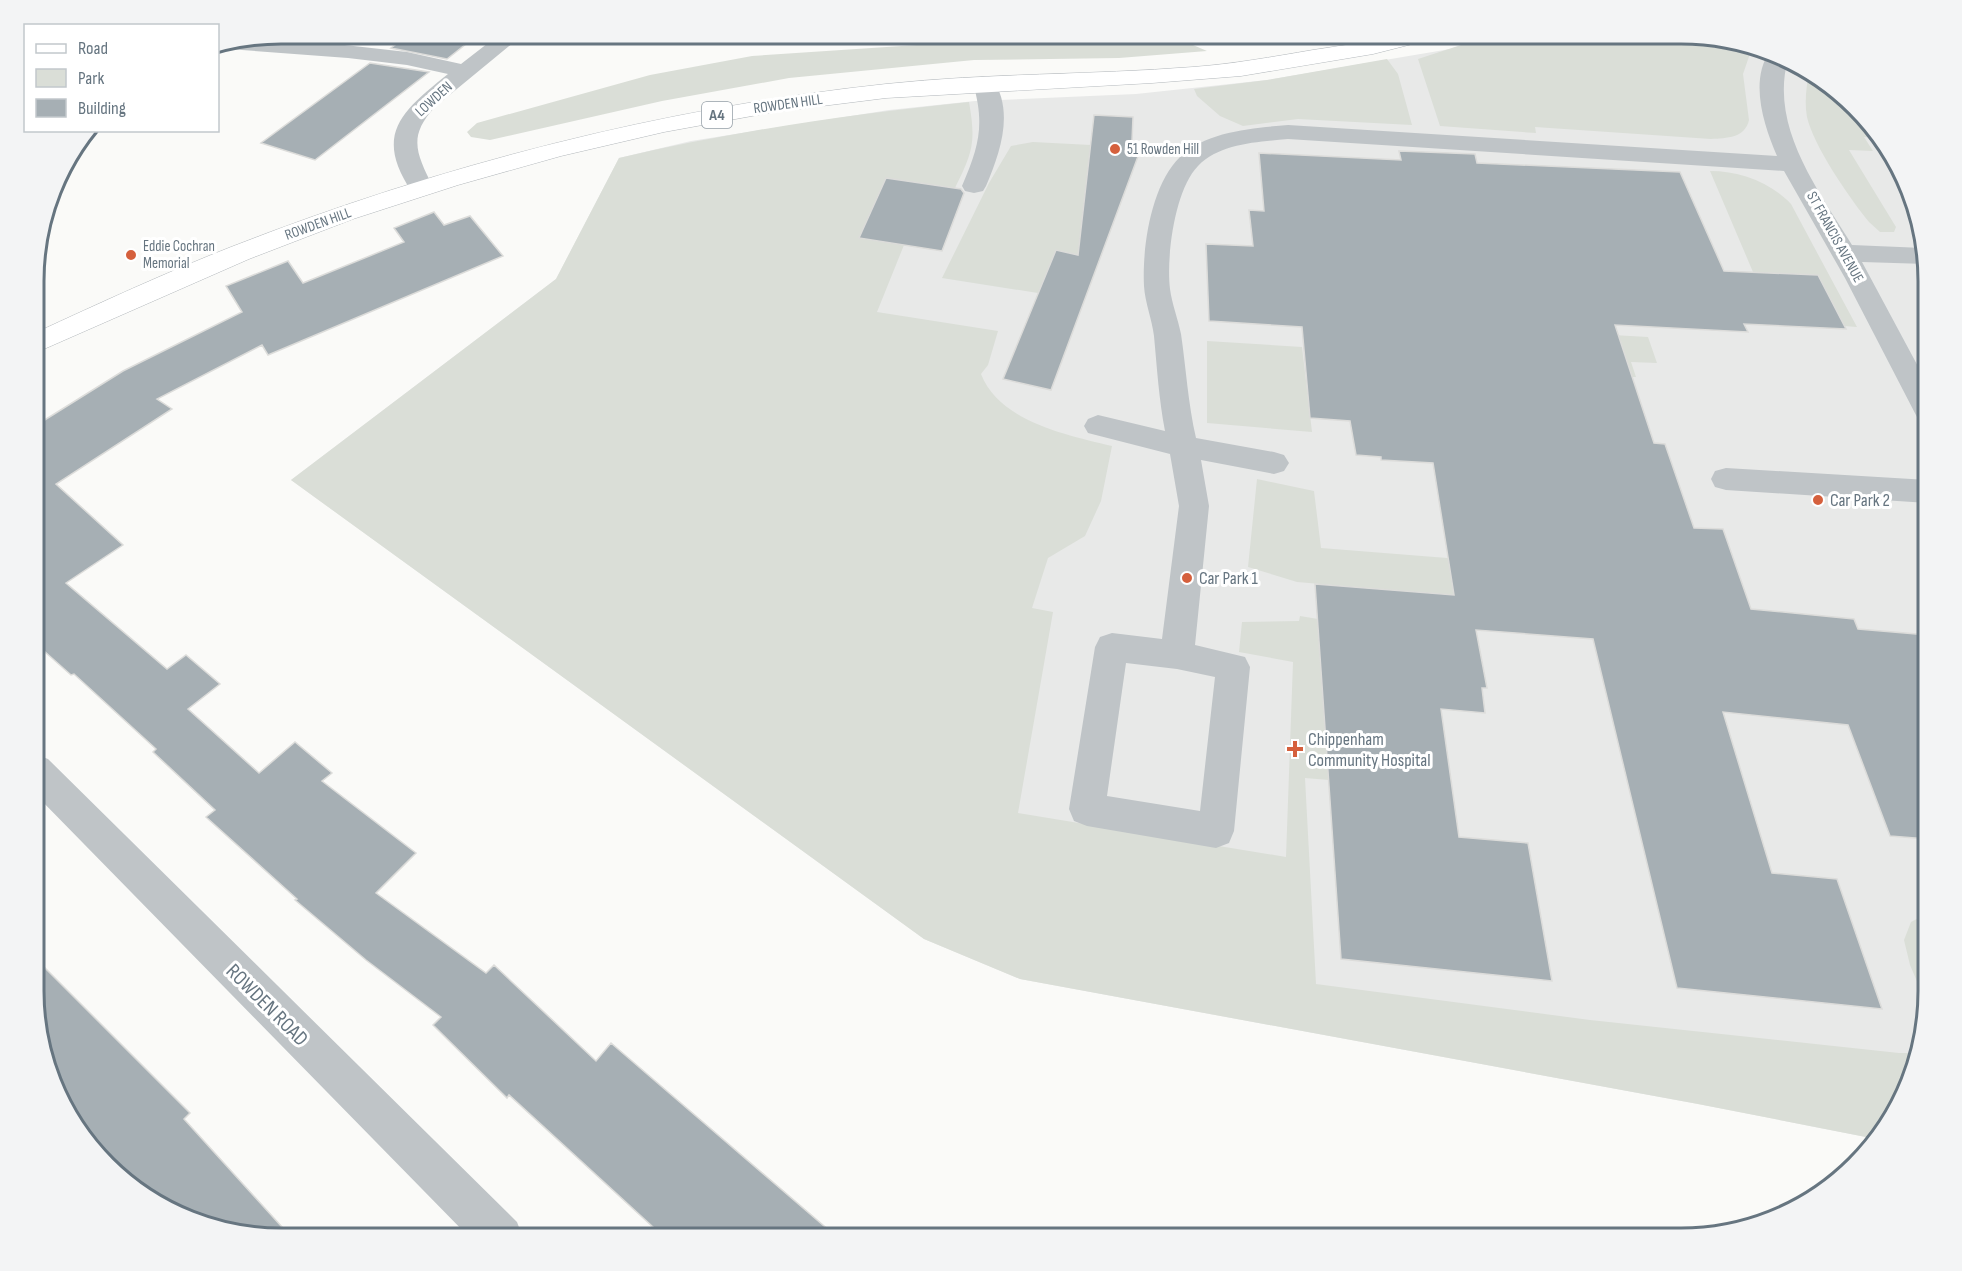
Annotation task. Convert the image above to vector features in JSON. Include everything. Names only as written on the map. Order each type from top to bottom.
[{"type":"main road","name":"ROWDEN HILL","points":[[44,340],[141,293],[206,266],[421,187],[548,151],[717,115],[854,95],[984,83],[1087,80],[1242,69],[1390,44]]},
{"type":"street","name":"LOWDEN","points":[[421,187],[405,153],[409,124],[427,102],[500,44]]},
{"type":"street","points":[[257,45],[385,54],[425,61],[465,72]]},
{"type":"street","name":"ST FRANCIS AVENUE","points":[[1775,63],[1772,74],[1772,96],[1776,118],[1794,164],[1918,391]]},
{"type":"street","points":[[974,186],[990,148],[993,133],[991,107],[984,83]]},
{"type":"street","points":[[1177,655],[1194,506],[1175,409],[1167,333],[1157,288],[1156,263],[1170,191],[1188,162],[1205,150],[1236,140],[1288,132],[1794,164]]},
{"type":"street","points":[[1844,253],[1917,256]]},
{"type":"street","points":[[1098,426],[1182,446],[1274,463]]},
{"type":"street","points":[[1726,478],[1918,491]]},
{"type":"street","points":[[1112,646],[1177,655],[1233,667],[1216,831],[1087,810],[1112,646]]},
{"type":"street","name":"ROWDEN ROAD","points":[[44,779],[491,1228]]},
{"type":"shaded area","name":"Chippenham Community Hospital","points":[[1465,44],[1697,44],[1728,48],[1758,56],[1813,83],[1838,102],[1860,124],[1887,162],[1906,204],[1914,234],[1918,265],[1918,1006],[1914,1037],[1906,1067],[1887,1109],[1868,1137],[1020,979],[924,939],[291,480],[556,279],[619,158],[691,141],[889,110],[975,101],[1136,94],[1267,80],[1450,49]]},
{"type":"green space","points":[[932,44],[1191,44],[1207,51],[1119,58],[974,60],[789,78],[662,101],[490,140],[471,137],[467,132],[477,123],[650,75],[752,56]]},
{"type":"green space","points":[[1464,44],[1697,44],[1728,48],[1750,54],[1743,74],[1749,120],[1747,126],[1739,134],[1711,139],[1535,127],[1536,133],[1440,126],[1418,59]]},
{"type":"green space","points":[[1387,59],[1398,74],[1412,125],[1298,119],[1243,126],[1220,116],[1197,96],[1194,89],[1267,80]]},
{"type":"green space","points":[[1808,80],[1838,102],[1871,138],[1864,137],[1873,151],[1849,150],[1896,227],[1894,232],[1880,232],[1869,222],[1824,156],[1807,117]]},
{"type":"green space","points":[[969,102],[972,137],[966,165],[955,188],[886,178],[859,238],[904,245],[877,312],[998,331],[988,365],[981,374],[990,390],[1003,404],[1037,424],[1112,446],[1101,501],[1085,536],[1048,558],[1032,608],[1053,612],[1018,813],[1286,857],[1293,662],[1239,652],[1242,622],[1299,621],[1300,616],[1318,619],[1329,780],[1305,778],[1316,984],[1590,1020],[1910,1053],[1894,1095],[1868,1137],[1020,979],[924,939],[291,480],[556,279],[619,158],[793,124]]},
{"type":"green space","points":[[1033,142],[1091,145],[1094,258],[1056,251],[1038,293],[942,278],[989,183],[1011,146]]},
{"type":"green space","points":[[1710,171],[1732,173],[1754,179],[1783,196],[1791,204],[1857,327],[1844,326],[1818,275],[1753,272]]},
{"type":"green space","points":[[1525,330],[1648,337],[1657,363],[1631,362],[1636,377],[1632,377]]},
{"type":"green space","points":[[1207,341],[1302,347],[1312,432],[1207,423]]},
{"type":"green space","points":[[1257,479],[1314,491],[1321,548],[1547,566],[1555,604],[1297,582],[1248,567]]},
{"type":"green space","points":[[1918,918],[1918,984],[1910,965],[1904,940],[1911,922]]},
{"type":"building","points":[[396,44],[466,44],[447,59],[391,48]]},
{"type":"building","points":[[370,63],[429,72],[315,160],[261,143]]},
{"type":"building","points":[[1094,115],[1133,117],[1132,141],[1143,143],[1051,390],[1003,379],[1056,250],[1078,255]]},
{"type":"building","points":[[1399,151],[1475,154],[1477,163],[1680,172],[1724,271],[1818,275],[1846,329],[1744,324],[1748,332],[1615,325],[1654,443],[1665,444],[1694,528],[1723,529],[1751,609],[1854,619],[1858,629],[1918,634],[1918,838],[1890,836],[1848,725],[1723,712],[1772,873],[1837,879],[1882,1009],[1677,988],[1593,639],[1476,630],[1487,688],[1482,688],[1485,713],[1441,709],[1459,837],[1528,843],[1552,981],[1341,959],[1315,584],[1454,595],[1433,463],[1381,460],[1381,457],[1356,455],[1350,421],[1310,418],[1302,327],[1209,321],[1206,244],[1253,246],[1249,210],[1264,211],[1259,153],[1401,160]]},
{"type":"building","points":[[886,178],[961,189],[964,193],[942,251],[859,238]]},
{"type":"building","points":[[434,212],[444,225],[470,216],[503,256],[268,355],[262,345],[157,399],[172,409],[56,484],[123,545],[66,583],[167,669],[186,655],[220,684],[188,709],[259,773],[295,742],[332,773],[322,781],[416,853],[376,893],[486,973],[494,965],[596,1061],[611,1043],[826,1228],[654,1228],[509,1095],[507,1098],[433,1025],[441,1017],[366,960],[295,900],[297,899],[206,817],[215,810],[153,752],[156,749],[74,674],[71,675],[44,651],[44,420],[123,371],[242,312],[226,286],[288,261],[303,283],[404,242],[394,228]]},
{"type":"building","points":[[44,967],[190,1113],[184,1119],[283,1228],[234,1223],[204,1215],[176,1203],[136,1179],[102,1147],[75,1109],[56,1067],[48,1037],[44,1006]]},
{"type":"place","name":"51 Rowden Hill","points":[[1115,149]]},
{"type":"place","name":"Eddie Cochran Memorial","points":[[131,255]]},
{"type":"place","name":"Car Park 2","points":[[1818,500]]},
{"type":"place","name":"Car Park 1","points":[[1187,578]]},
{"type":"place","name":"Chippenham Community Hospital","points":[[1295,749]]}]
